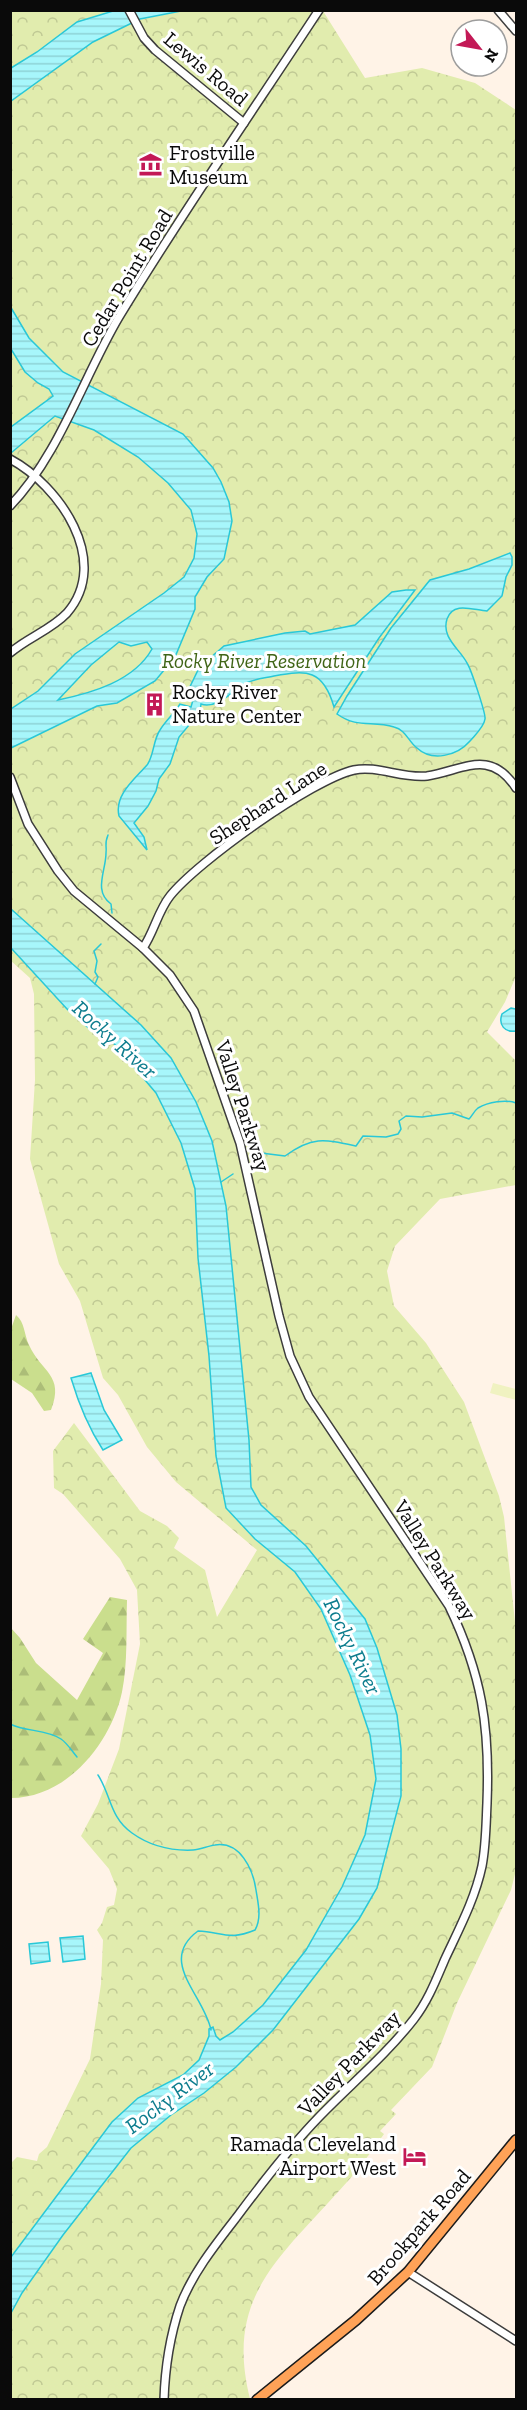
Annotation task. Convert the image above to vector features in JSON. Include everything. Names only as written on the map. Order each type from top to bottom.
[{"type":"main road","name":"Brookpark Road","points":[[257,2400],[356,2320],[408,2272],[516,2140]]},
{"type":"street","name":"Lewis Road","points":[[129,10],[144,38],[177,70],[244,123]]},
{"type":"street","name":"Cedar Point Road","points":[[10,506],[35,476],[118,318],[319,10]]},
{"type":"street","points":[[498,10],[516,31]]},
{"type":"street","points":[[10,459],[35,476],[56,498],[73,525],[83,554],[84,567],[80,587],[68,611],[57,622],[10,653]]},
{"type":"street","name":"Shephard Lane","points":[[143,948],[160,910],[179,886],[264,820],[328,779],[358,770],[424,776],[482,764],[503,772],[516,788]]},
{"type":"street","name":"Valley Parkway","points":[[10,777],[28,824],[58,872],[74,891],[143,948],[170,975],[186,996],[201,1028],[240,1143],[290,1356],[309,1398],[449,1606],[462,1634],[479,1682],[488,1754],[482,1867],[465,1917],[426,2001],[387,2051],[318,2117],[288,2151],[206,2259],[181,2305],[165,2371],[164,2400]]},
{"type":"street","points":[[408,2272],[516,2341]]},
{"type":"green space","name":"Rocky River Reservation","points":[[11,11],[129,11],[134,21],[181,11],[323,11],[365,78],[422,68],[449,76],[449,78],[475,83],[516,110],[516,976],[505,1002],[487,1032],[516,1061],[516,1185],[440,1199],[395,1246],[387,1271],[394,1306],[426,1343],[464,1402],[499,1496],[504,1517],[516,1632],[516,1870],[511,1890],[457,2003],[432,2067],[391,2110],[396,2114],[380,2131],[384,2134],[368,2156],[295,2239],[262,2284],[251,2307],[245,2334],[244,2364],[250,2399],[11,2400],[12,2162],[17,2157],[37,2161],[39,2154],[47,2147],[90,2059],[101,1984],[103,1940],[97,1930],[107,1907],[114,1905],[117,1889],[109,1869],[81,1836],[98,1804],[119,1749],[140,1644],[137,1590],[120,1559],[63,1494],[54,1488],[53,1451],[74,1423],[140,1511],[167,1526],[179,1538],[174,1548],[205,1570],[217,1617],[257,1550],[176,1482],[147,1447],[118,1395],[103,1378],[80,1301],[59,1264],[30,1159],[35,1080],[34,994],[30,978],[10,960]]},
{"type":"green space","points":[[16,1315],[21,1321],[34,1354],[53,1381],[55,1398],[51,1410],[44,1411],[32,1393],[11,1379],[11,1329]]},
{"type":"green space","points":[[493,1383],[516,1389],[516,1400],[490,1393]]},
{"type":"green space","points":[[110,1597],[127,1600],[122,1692],[108,1730],[97,1748],[68,1778],[50,1789],[31,1796],[11,1798],[11,1628],[36,1663],[77,1700],[103,1653],[83,1639]]},
{"type":"water","points":[[113,11],[181,11],[140,19],[93,42],[11,101],[11,68],[77,22]]},
{"type":"water","points":[[10,306],[29,338],[63,372],[183,434],[213,468],[221,482],[229,502],[232,521],[224,559],[207,577],[195,597],[195,609],[175,657],[155,681],[117,703],[97,706],[11,748],[11,709],[38,691],[75,654],[184,577],[194,558],[197,534],[191,510],[168,483],[138,457],[94,430],[55,416],[11,453],[11,427],[53,396],[49,389],[25,372],[11,349]],"holes":[[[119,642],[131,646],[147,642],[152,649],[134,669],[111,684],[58,700],[91,665]]]},
{"type":"water","points":[[510,553],[512,565],[506,577],[502,596],[487,611],[459,608],[450,613],[447,619],[449,638],[469,667],[485,715],[481,728],[465,746],[444,755],[430,755],[417,748],[398,728],[358,723],[337,714],[391,628],[430,580],[469,569]]},
{"type":"water","points":[[415,590],[379,638],[334,707],[325,685],[319,679],[305,673],[252,680],[219,702],[201,704],[200,712],[179,737],[170,764],[159,779],[148,806],[134,823],[144,837],[147,850],[119,816],[118,808],[122,794],[147,765],[158,734],[180,704],[191,707],[193,700],[185,697],[199,668],[224,646],[285,633],[305,631],[310,634],[355,625],[392,592]]},
{"type":"water","name":"Rocky River","points":[[11,909],[141,1025],[171,1058],[196,1102],[212,1141],[226,1206],[249,1440],[251,1487],[261,1505],[306,1546],[365,1619],[377,1648],[397,1715],[401,1749],[401,1796],[377,1888],[359,1919],[273,2030],[236,2067],[131,2148],[63,2235],[22,2293],[11,2313],[11,2257],[112,2122],[138,2098],[183,2075],[199,2060],[209,2036],[209,2029],[213,2027],[220,2040],[233,2032],[263,2005],[306,1950],[342,1887],[365,1835],[376,1779],[370,1735],[350,1675],[321,1609],[295,1572],[255,1539],[226,1508],[216,1456],[209,1356],[198,1258],[195,1189],[181,1143],[156,1093],[111,1040],[91,1030],[67,1009],[11,948]]},
{"type":"water","points":[[511,1008],[516,1009],[516,1031],[506,1029],[501,1022],[502,1014]]},
{"type":"water","points":[[91,1373],[104,1410],[122,1440],[103,1450],[84,1416],[71,1378]]},
{"type":"water","points":[[83,1936],[85,1959],[63,1962],[60,1938]]},
{"type":"water","points":[[48,1942],[50,1961],[31,1964],[29,1944]]},
{"type":"waterway","points":[[108,835],[102,887],[106,899],[111,904],[112,913]]},
{"type":"waterway","points":[[95,984],[98,977],[95,972],[97,961],[94,951],[101,944]]},
{"type":"waterway","points":[[252,1156],[261,1153],[285,1156],[303,1145],[319,1141],[356,1146],[363,1136],[386,1137],[398,1134],[401,1129],[399,1121],[406,1116],[422,1117],[452,1113],[469,1119],[478,1108],[487,1104],[502,1101],[516,1103]]},
{"type":"waterway","points":[[221,1182],[233,1174]]},
{"type":"waterway","points":[[10,1724],[55,1736],[61,1739],[77,1757]]},
{"type":"waterway","points":[[98,1775],[119,1820],[139,1838],[161,1847],[177,1850],[196,1850],[224,1845],[232,1847],[244,1858],[252,1874],[259,1915],[255,1930],[238,1935],[198,1931],[186,1942],[182,1954],[182,1966],[186,1979],[207,2017],[211,2030]]},
{"type":"place","name":"Frostville Museum","points":[[151,165]]},
{"type":"place","name":"Rocky River Nature Center","points":[[154,704]]},
{"type":"place","name":"Ramada Cleveland Airport West","points":[[414,2156]]}]
